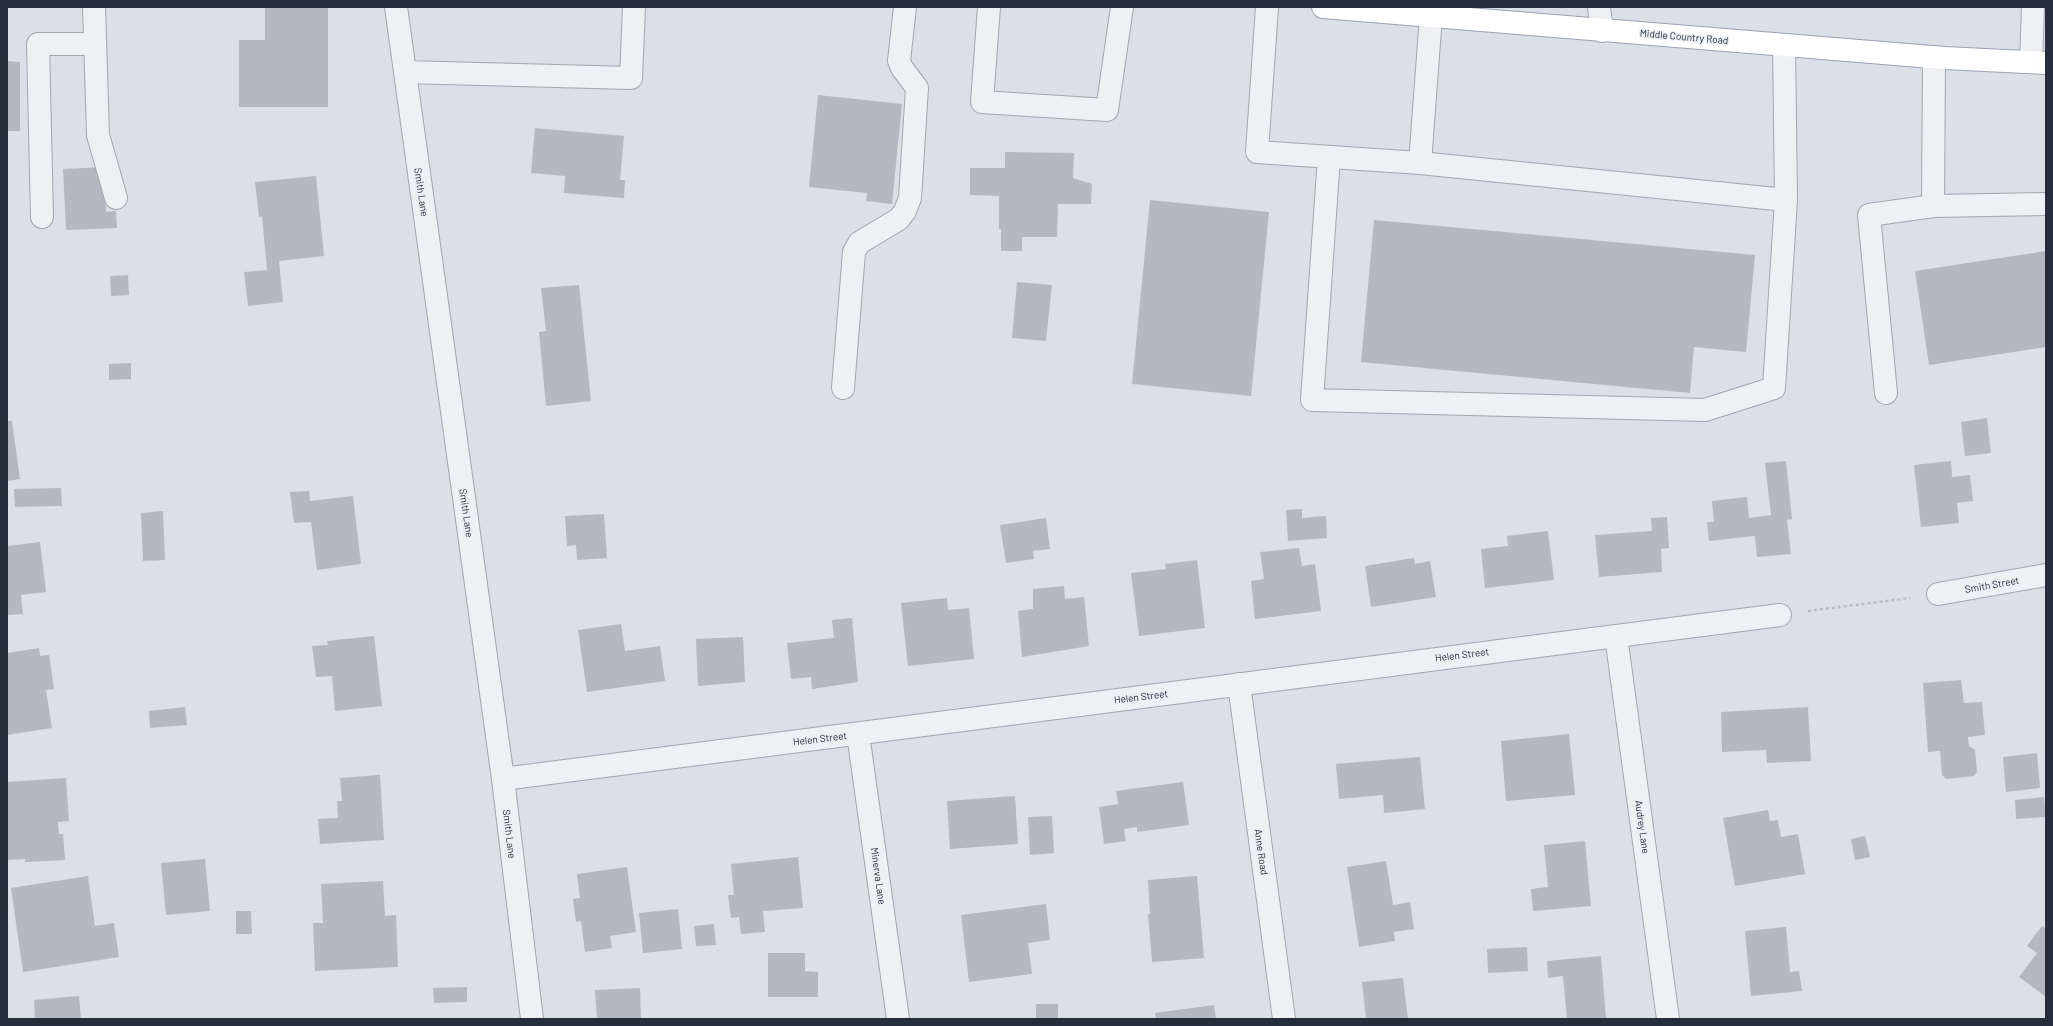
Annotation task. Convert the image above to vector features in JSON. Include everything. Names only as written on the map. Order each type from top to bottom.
[{"type":"main road","name":"Middle Country Road","points":[[1336,8],[1602,31],[1934,57],[2038,63]]},
{"type":"street","points":[[94,7],[98,135],[116,198]]},
{"type":"street","name":"Smith Lane","points":[[396,7],[502,779],[532,1019]]},
{"type":"street","points":[[405,72],[631,78],[634,7]]},
{"type":"street","points":[[843,388],[854,252],[859,243],[899,219],[905,211],[910,198],[917,88],[902,68],[899,60],[905,7]]},
{"type":"street","points":[[988,7],[982,102],[1108,110],[1122,7]]},
{"type":"street","points":[[1267,7],[1257,152],[1420,163],[1786,200]]},
{"type":"street","points":[[1599,7],[1602,31]]},
{"type":"street","points":[[2033,7],[2038,63]]},
{"type":"street","points":[[1420,163],[1431,16]]},
{"type":"street","points":[[42,217],[38,44],[95,44]]},
{"type":"street","points":[[1329,157],[1312,400],[1705,410],[1774,388],[1786,200],[1784,45]]},
{"type":"street","points":[[1933,206],[1934,57]]},
{"type":"street","points":[[1886,393],[1869,215],[1933,206],[2046,204]]},
{"type":"street","name":"Smith Street","points":[[1938,594],[2046,576]]},
{"type":"street","name":"Helen Street","points":[[502,779],[1780,615]]},
{"type":"street","name":"Audrey Lane","points":[[1616,636],[1668,1019]]},
{"type":"street","name":"Anne Road","points":[[1239,684],[1284,1019]]},
{"type":"street","name":"Minerva Lane","points":[[858,734],[898,1019]]},
{"type":"path","points":[[1780,615],[1938,594]]},
{"type":"building","points":[[265,7],[328,7],[328,107],[239,107],[239,40],[265,40]]},
{"type":"building","points":[[7,61],[20,62],[20,131],[7,131]]},
{"type":"building","points":[[818,95],[902,104],[892,204],[866,201],[867,193],[809,187]]},
{"type":"building","points":[[535,128],[624,136],[620,180],[625,180],[624,198],[564,193],[565,176],[531,173]]},
{"type":"building","points":[[1005,152],[1074,153],[1073,178],[1092,184],[1091,204],[1058,204],[1057,237],[1022,237],[1022,251],[1001,251],[999,196],[970,195],[970,168],[1005,168]]},
{"type":"building","points":[[104,167],[106,212],[116,211],[117,228],[66,230],[63,169]]},
{"type":"building","points":[[316,176],[324,256],[279,261],[283,302],[248,306],[244,272],[267,270],[262,216],[259,217],[255,182]]},
{"type":"building","points":[[1150,200],[1269,212],[1251,396],[1132,384]]},
{"type":"building","points":[[1374,220],[1755,255],[1746,352],[1694,347],[1690,393],[1361,362]]},
{"type":"building","points":[[2046,251],[2046,347],[1929,365],[1915,271]]},
{"type":"building","points":[[128,275],[129,295],[111,296],[110,276]]},
{"type":"building","points":[[1017,282],[1052,285],[1046,341],[1012,338]]},
{"type":"building","points":[[579,285],[591,401],[546,406],[539,332],[546,331],[541,288]]},
{"type":"building","points":[[131,363],[131,379],[109,380],[109,364]]},
{"type":"building","points":[[1987,418],[1991,453],[1965,456],[1961,422]]},
{"type":"building","points":[[7,421],[12,421],[20,479],[7,481]]},
{"type":"building","points":[[1786,461],[1792,519],[1787,520],[1791,554],[1757,557],[1755,536],[1709,541],[1707,522],[1714,522],[1712,501],[1747,497],[1749,518],[1771,515],[1765,463]]},
{"type":"building","points":[[1951,461],[1952,477],[1970,475],[1973,501],[1957,503],[1959,523],[1921,527],[1914,465]]},
{"type":"building","points":[[61,488],[62,506],[15,507],[14,489]]},
{"type":"building","points":[[309,491],[310,501],[353,496],[361,564],[317,570],[311,522],[294,523],[290,492]]},
{"type":"building","points":[[1302,509],[1302,518],[1326,516],[1327,538],[1288,541],[1286,510]]},
{"type":"building","points":[[163,511],[165,560],[143,561],[141,513]]},
{"type":"building","points":[[604,514],[607,558],[577,560],[576,545],[567,546],[565,516]]},
{"type":"building","points":[[1667,517],[1669,548],[1661,549],[1662,572],[1599,577],[1595,535],[1652,531],[1651,518]]},
{"type":"building","points":[[1046,518],[1050,549],[1033,551],[1034,559],[1006,563],[1000,525]]},
{"type":"building","points":[[1548,531],[1554,580],[1485,588],[1481,549],[1508,546],[1507,536]]},
{"type":"building","points":[[40,542],[46,592],[21,595],[23,614],[7,615],[7,546]]},
{"type":"building","points":[[1299,548],[1302,566],[1315,564],[1321,611],[1255,619],[1251,581],[1264,579],[1260,552]]},
{"type":"building","points":[[1414,558],[1415,564],[1430,561],[1436,597],[1371,607],[1365,566]]},
{"type":"building","points":[[1197,560],[1205,628],[1139,636],[1131,573],[1166,569],[1165,564]]},
{"type":"building","points":[[1064,586],[1065,599],[1084,597],[1089,646],[1022,657],[1018,611],[1033,609],[1033,589]]},
{"type":"building","points":[[947,598],[948,610],[969,608],[974,659],[908,666],[901,603]]},
{"type":"building","points":[[852,618],[858,682],[812,689],[811,677],[791,679],[787,643],[834,638],[832,620]]},
{"type":"building","points":[[621,624],[625,651],[660,646],[665,681],[587,692],[578,630]]},
{"type":"building","points":[[374,636],[382,706],[335,711],[332,676],[316,677],[312,646],[328,645],[327,641]]},
{"type":"building","points":[[743,637],[745,682],[698,686],[696,639]]},
{"type":"building","points":[[39,648],[40,656],[49,655],[54,689],[46,690],[52,728],[7,735],[7,653]]},
{"type":"building","points":[[1961,680],[1964,703],[1982,702],[1985,735],[1968,737],[1969,746],[1975,750],[1977,772],[1974,776],[1946,779],[1942,775],[1940,751],[1928,752],[1923,683]]},
{"type":"building","points":[[185,707],[187,725],[150,728],[149,711]]},
{"type":"building","points":[[1808,707],[1811,761],[1767,763],[1766,750],[1722,752],[1721,712]]},
{"type":"building","points":[[1569,734],[1575,795],[1506,801],[1501,741]]},
{"type":"building","points":[[2037,753],[2040,788],[2006,792],[2003,757]]},
{"type":"building","points":[[1420,757],[1425,809],[1384,813],[1383,795],[1339,799],[1336,764]]},
{"type":"building","points":[[380,775],[384,840],[320,844],[318,819],[338,818],[337,801],[342,801],[340,778]]},
{"type":"building","points":[[66,778],[69,821],[58,822],[59,834],[63,834],[65,860],[25,862],[25,859],[7,860],[7,782]]},
{"type":"building","points":[[1183,782],[1189,825],[1137,832],[1137,827],[1124,829],[1126,841],[1104,844],[1099,807],[1118,804],[1116,791]]},
{"type":"building","points":[[1015,796],[1018,844],[950,849],[947,801]]},
{"type":"building","points":[[2044,797],[2046,817],[2016,819],[2015,800]]},
{"type":"building","points":[[1768,810],[1770,821],[1778,820],[1781,837],[1798,834],[1805,874],[1735,886],[1723,818]]},
{"type":"building","points":[[1052,816],[1054,853],[1030,855],[1028,817]]},
{"type":"building","points":[[1865,836],[1870,857],[1855,860],[1851,839]]},
{"type":"building","points":[[1585,841],[1591,906],[1533,911],[1531,889],[1548,887],[1544,845]]},
{"type":"building","points":[[798,857],[803,908],[763,911],[765,932],[741,934],[739,917],[731,918],[728,895],[734,895],[731,864]]},
{"type":"building","points":[[205,859],[210,911],[166,915],[161,863]]},
{"type":"building","points":[[1386,861],[1393,905],[1410,902],[1414,929],[1394,932],[1395,941],[1359,947],[1347,867]]},
{"type":"building","points":[[627,867],[636,932],[610,936],[612,948],[585,952],[581,921],[576,922],[573,899],[580,898],[577,874]]},
{"type":"building","points":[[88,876],[95,926],[114,923],[119,957],[23,972],[11,888]]},
{"type":"building","points":[[1197,876],[1204,958],[1152,962],[1148,914],[1150,914],[1148,880]]},
{"type":"building","points":[[383,881],[385,916],[396,915],[398,967],[315,971],[313,923],[323,923],[321,884]]},
{"type":"building","points":[[1046,904],[1050,940],[1028,943],[1032,974],[969,982],[961,915]]},
{"type":"building","points":[[678,909],[682,949],[643,953],[639,913]]},
{"type":"building","points":[[236,911],[251,911],[252,934],[236,934]]},
{"type":"building","points":[[714,924],[716,945],[696,946],[694,926]]},
{"type":"building","points":[[2042,926],[2046,929],[2046,997],[2019,977],[2037,953],[2027,946]]},
{"type":"building","points":[[1786,927],[1790,972],[1799,971],[1802,991],[1751,996],[1745,931]]},
{"type":"building","points":[[1527,947],[1528,971],[1488,973],[1487,949]]},
{"type":"building","points":[[768,953],[805,953],[805,971],[818,972],[818,997],[768,997]]},
{"type":"building","points":[[1601,956],[1606,1019],[1567,1019],[1563,976],[1548,978],[1547,961]]},
{"type":"building","points":[[1403,978],[1408,1019],[1366,1019],[1362,982]]},
{"type":"building","points":[[467,987],[467,1002],[434,1003],[433,988]]},
{"type":"building","points":[[640,988],[641,1019],[597,1019],[595,990]]},
{"type":"building","points":[[79,996],[81,1019],[35,1019],[34,1000]]},
{"type":"building","points":[[1036,1004],[1058,1004],[1058,1019],[1036,1019]]},
{"type":"building","points":[[1214,1005],[1216,1019],[1156,1019],[1155,1013]]}]
